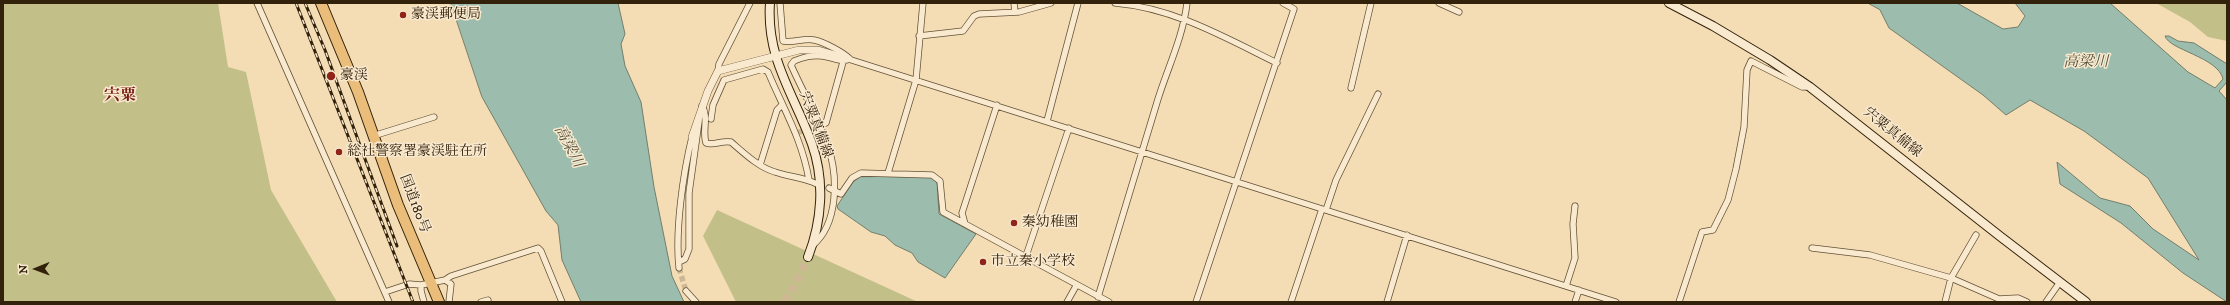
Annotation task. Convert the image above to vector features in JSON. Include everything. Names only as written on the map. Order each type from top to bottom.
[{"type":"highway","name":"国道180号","points":[[322,3],[345,60],[426,284],[438,302]]},
{"type":"main road","name":"宍粟真備線","points":[[770,3],[770,28],[775,56],[785,85],[812,144],[820,176],[820,211],[808,257]]},
{"type":"main road","name":"宍粟真備線","points":[[1669,3],[1714,26],[1810,86],[2086,302]]},
{"type":"street","points":[[257,3],[389,302]]},
{"type":"street","points":[[679,268],[678,256],[683,192],[692,137],[702,106],[718,71],[719,64],[750,3]]},
{"type":"street","points":[[780,3],[783,41],[791,42],[814,40],[843,52],[850,59]]},
{"type":"street","points":[[888,173],[916,80],[923,3]]},
{"type":"street","points":[[1014,3],[1015,12]]},
{"type":"street","points":[[920,36],[963,32],[974,16],[979,14],[1015,12],[1051,3]]},
{"type":"street","points":[[1047,122],[1078,3]]},
{"type":"street","points":[[1116,3],[1160,10],[1185,19],[1277,63]]},
{"type":"street","points":[[1098,297],[1142,152],[1185,19],[1187,3]]},
{"type":"street","points":[[1196,302],[1294,9],[1283,3]]},
{"type":"street","points":[[1351,88],[1371,3]]},
{"type":"street","points":[[1439,3],[1459,12]]},
{"type":"street","points":[[718,71],[808,49],[842,59]]},
{"type":"street","points":[[812,246],[820,240],[826,230],[831,215],[831,188],[833,171],[828,146],[791,65],[794,60],[809,56],[824,56],[850,59],[1616,302]]},
{"type":"street","points":[[818,125],[826,123],[842,59]]},
{"type":"street","points":[[1679,302],[1702,232],[1713,230],[1728,200],[1743,136],[1747,70],[1751,61],[1802,87],[1810,86]]},
{"type":"street","points":[[710,119],[713,105],[724,80],[763,69],[768,72],[782,105],[797,134],[805,158],[809,180]]},
{"type":"street","points":[[1291,302],[1324,209],[1336,180],[1378,94]]},
{"type":"street","points":[[760,165],[777,110],[782,105]]},
{"type":"street","points":[[702,106],[706,111],[706,143],[712,145],[725,141],[731,142],[760,165],[776,173],[809,180],[817,184]]},
{"type":"street","points":[[965,224],[962,213],[997,106]]},
{"type":"street","points":[[373,136],[434,117]]},
{"type":"street","points":[[681,261],[685,259],[689,249],[689,193],[700,123],[698,117]]},
{"type":"street","points":[[1026,256],[1069,128]]},
{"type":"street","points":[[831,188],[841,194],[852,178],[862,173],[925,173],[935,176],[940,181],[941,209],[965,224],[1026,256],[1076,286],[1109,302]]},
{"type":"street","points":[[1566,286],[1575,258],[1573,224],[1574,206]]},
{"type":"street","points":[[1387,302],[1406,235]]},
{"type":"street","points":[[1945,302],[1952,278],[1976,235]]},
{"type":"street","points":[[385,292],[409,284],[426,284],[445,280],[451,276],[538,248],[541,251],[562,302]]},
{"type":"street","points":[[1812,248],[1870,255],[1952,278],[2000,299],[2018,298],[2027,302]]},
{"type":"street","points":[[445,280],[451,284],[449,302]]},
{"type":"street","points":[[2046,302],[2060,282]]},
{"type":"street","points":[[424,302],[421,290],[426,284]]},
{"type":"street","points":[[1067,302],[1076,286]]},
{"type":"street","points":[[1575,302],[1579,290]]},
{"type":"street","points":[[686,291],[696,302]]},
{"type":"street","points":[[481,302],[488,300]]},
{"type":"shaded area","points":[[3,3],[218,3],[228,67],[246,72],[271,190],[337,302],[3,302]]},
{"type":"shaded area","points":[[2156,3],[2227,3],[2227,41],[2208,37],[2190,22]]},
{"type":"shaded area","points":[[717,210],[918,302],[736,302],[703,236]]},
{"type":"water","points":[[451,3],[618,3],[625,34],[621,44],[625,66],[641,102],[654,187],[672,276],[684,302],[581,302],[562,260],[558,225],[546,211],[482,97]]},
{"type":"water","name":"高梁川","points":[[1868,3],[1957,3],[2003,29],[2018,27],[2025,16],[2015,3],[2110,3],[2188,72],[2215,88],[2223,79],[2219,71],[2204,59],[2175,46],[2168,41],[2165,36],[2169,36],[2178,41],[2194,43],[2227,64],[2227,82],[2219,91],[2227,100],[2227,302],[2183,273],[2121,223],[2060,184],[2057,162],[2100,198],[2130,206],[2153,229],[2199,260],[2148,178],[2084,131],[2030,100],[2006,115],[1983,95],[1889,28],[1880,10]]},
{"type":"water","points":[[925,176],[933,178],[937,182],[939,214],[976,234],[945,278],[918,262],[912,253],[895,245],[885,236],[871,232],[838,209],[837,206],[853,182],[860,177]]},
{"type":"tunnel","points":[[797,133],[818,125]]},
{"type":"tunnel","points":[[784,302],[796,283],[808,257]]},
{"type":"tunnel","points":[[679,268],[686,291]]},
{"type":"railway","points":[[296,3],[413,302]]},
{"type":"railway","points":[[305,3],[325,50],[397,246]]},
{"type":"place","name":"豪渓郵便局","points":[[403,15]]},
{"type":"place","name":"豪渓","points":[[331,76]]},
{"type":"place","name":"総社警察署豪渓駐在所","points":[[339,152]]},
{"type":"place","name":"秦幼稚園","points":[[1014,223]]},
{"type":"place","name":"市立秦小学校","points":[[983,262]]},
{"type":"district","name":"宍粟","points":[[120,97]]}]
